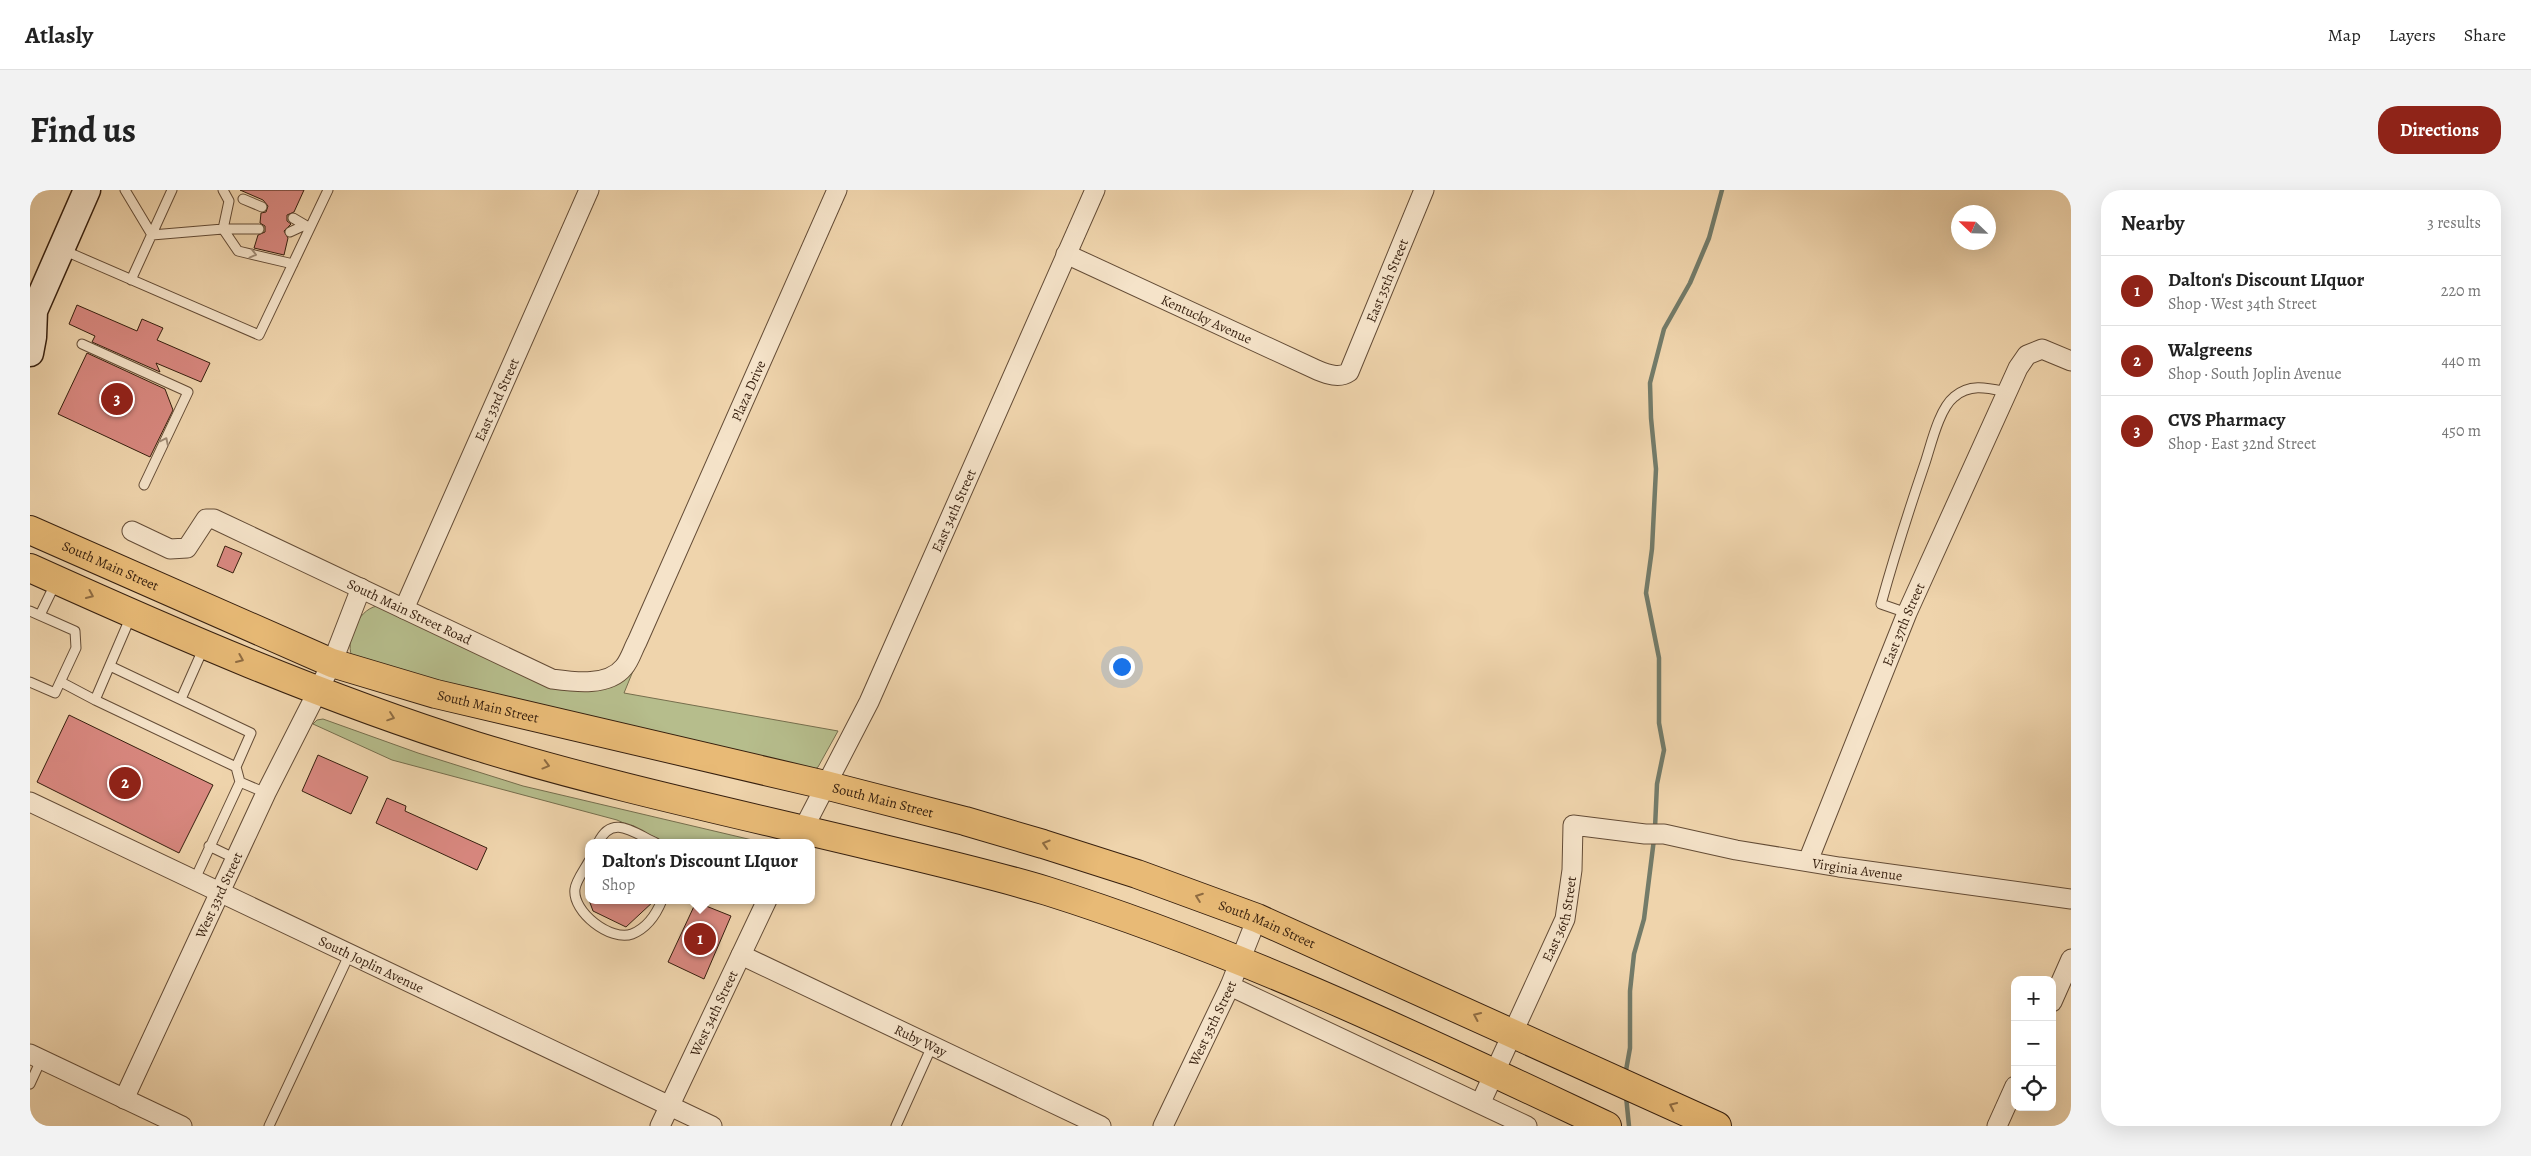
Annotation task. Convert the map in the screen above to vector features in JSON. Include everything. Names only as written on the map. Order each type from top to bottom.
[{"type":"main road","points":[[30,353],[34,337],[31,312],[87,190]]},
{"type":"main road","name":"South Main Street","points":[[35,530],[332,663],[436,694],[825,785],[1043,844],[1258,918],[1717,1126]]},
{"type":"main road","points":[[30,568],[132,614],[317,691],[478,746],[814,839]]},
{"type":"main road","points":[[815,839],[1045,890],[1240,960],[1493,1073],[1606,1126]]},
{"type":"street","name":"East 33rd Street","points":[[404,609],[589,190]]},
{"type":"street","name":"Plaza Drive","points":[[659,591],[837,190]]},
{"type":"street","name":"East 34th Street","points":[[800,836],[869,702],[1095,190]]},
{"type":"street","name":"East 35th Street","points":[[1349,372],[1424,190]]},
{"type":"street","name":"Kentucky Avenue","points":[[1066,254],[1323,372],[1341,376],[1349,372]]},
{"type":"street","points":[[2007,392],[2018,368],[2027,355],[2042,349],[2071,361]]},
{"type":"street","name":"East 37th Street","points":[[1808,861],[1907,613],[2007,392]]},
{"type":"street","name":"South Main Street Road","points":[[132,531],[170,549],[188,548],[206,519],[214,518],[552,679],[577,683],[602,681],[624,668],[659,591]]},
{"type":"street","points":[[317,691],[332,663],[361,588]]},
{"type":"street","name":"West 33rd Street","points":[[124,1099],[266,793],[317,691]]},
{"type":"street","name":"South Joplin Avenue","points":[[30,802],[712,1126]]},
{"type":"street","name":"East 36th Street","points":[[1480,1102],[1550,956],[1565,918],[1572,870],[1573,825],[1654,834]]},
{"type":"street","name":"Virginia Avenue","points":[[1654,834],[1736,850],[2071,899]]},
{"type":"street","name":"West 34th Street","points":[[660,1126],[765,904]]},
{"type":"street","name":"West 35th Street","points":[[1163,1126],[1230,986],[1258,918]]},
{"type":"street","name":"Ruby Way","points":[[741,954],[1101,1126]]},
{"type":"street","points":[[2056,993],[2071,960]]},
{"type":"street","points":[[1230,986],[1480,1102],[1527,1126]]},
{"type":"street","points":[[36,1057],[182,1126]]},
{"type":"street","points":[[1998,1126],[2011,1095]]},
{"type":"lane","points":[[125,190],[152,235]]},
{"type":"lane","points":[[131,280],[172,190]]},
{"type":"lane","points":[[61,249],[259,335],[293,264],[307,227],[328,190]]},
{"type":"lane","points":[[225,191],[229,201],[223,229],[238,251],[293,264]]},
{"type":"lane","points":[[243,199],[262,207]]},
{"type":"lane","points":[[293,218],[307,227]]},
{"type":"lane","points":[[290,232],[307,227]]},
{"type":"lane","points":[[152,235],[223,229],[259,229]]},
{"type":"lane","points":[[82,344],[188,392],[144,485]]},
{"type":"lane","points":[[1907,613],[1881,604],[1900,535],[1938,425],[1952,398],[1969,387],[2007,392]]},
{"type":"lane","points":[[40,616],[57,580]]},
{"type":"lane","points":[[30,611],[40,616],[47,624],[75,632],[76,648],[56,693],[30,682]]},
{"type":"lane","points":[[95,700],[132,614]]},
{"type":"lane","points":[[181,699],[205,644]]},
{"type":"lane","points":[[110,666],[251,733],[236,767],[240,782],[194,879]]},
{"type":"lane","points":[[61,682],[236,767]]},
{"type":"lane","points":[[240,782],[266,793]]},
{"type":"lane","points":[[600,839],[602,833],[613,827],[620,826],[648,839]]},
{"type":"lane","points":[[209,846],[236,859]]},
{"type":"lane","points":[[585,869],[575,889],[577,901],[582,913],[604,929],[617,934],[630,935],[650,922],[660,904]]},
{"type":"lane","points":[[269,1126],[350,953]]},
{"type":"lane","points":[[896,1126],[932,1046]]},
{"type":"lane","points":[[30,1084],[36,1057]]},
{"type":"green space","points":[[377,606],[528,677],[615,683],[633,671],[624,693],[838,731],[818,767],[808,774],[353,660],[350,645],[354,628],[364,614]]},
{"type":"green space","points":[[323,719],[418,753],[523,786],[748,839],[658,839],[617,820],[392,760],[313,724],[317,720]]},
{"type":"building","points":[[240,190],[304,190],[294,212],[287,215],[287,221],[291,224],[284,231],[288,238],[284,255],[254,248],[258,235],[265,232],[265,226],[260,223],[261,213],[266,212],[268,206],[263,200]]},
{"type":"building","points":[[77,305],[137,331],[142,319],[163,328],[157,340],[210,363],[201,382],[156,363],[160,372],[92,342],[95,336],[69,324]]},
{"type":"building","points":[[87,353],[165,389],[173,410],[150,457],[58,414]]},
{"type":"building","points":[[225,546],[242,553],[233,573],[217,566]]},
{"type":"building","points":[[69,715],[213,785],[179,853],[37,782]]},
{"type":"building","points":[[318,755],[368,777],[351,814],[302,791]]},
{"type":"building","points":[[387,798],[406,806],[405,811],[487,848],[477,870],[376,823]]},
{"type":"building","points":[[590,904],[651,904],[626,927],[593,911]]},
{"type":"building","points":[[695,904],[701,904],[731,916],[704,979],[668,962]]},
{"type":"waterway","points":[[1655,828],[1657,784],[1664,750],[1659,723],[1659,658],[1646,593],[1652,549],[1656,469],[1650,383],[1664,329],[1690,283],[1709,238],[1722,190]]},
{"type":"waterway","points":[[1625,1076],[1630,1048],[1630,991],[1634,954],[1644,919],[1654,839]]},
{"type":"waterway","points":[[1626,1096],[1629,1126]]},
{"type":"place","name":"CVS Pharmacy","points":[[117,399]]},
{"type":"place","name":"Walgreens","points":[[125,783]]},
{"type":"place","name":"Dalton's Discount LIquor","points":[[700,939]]}]
